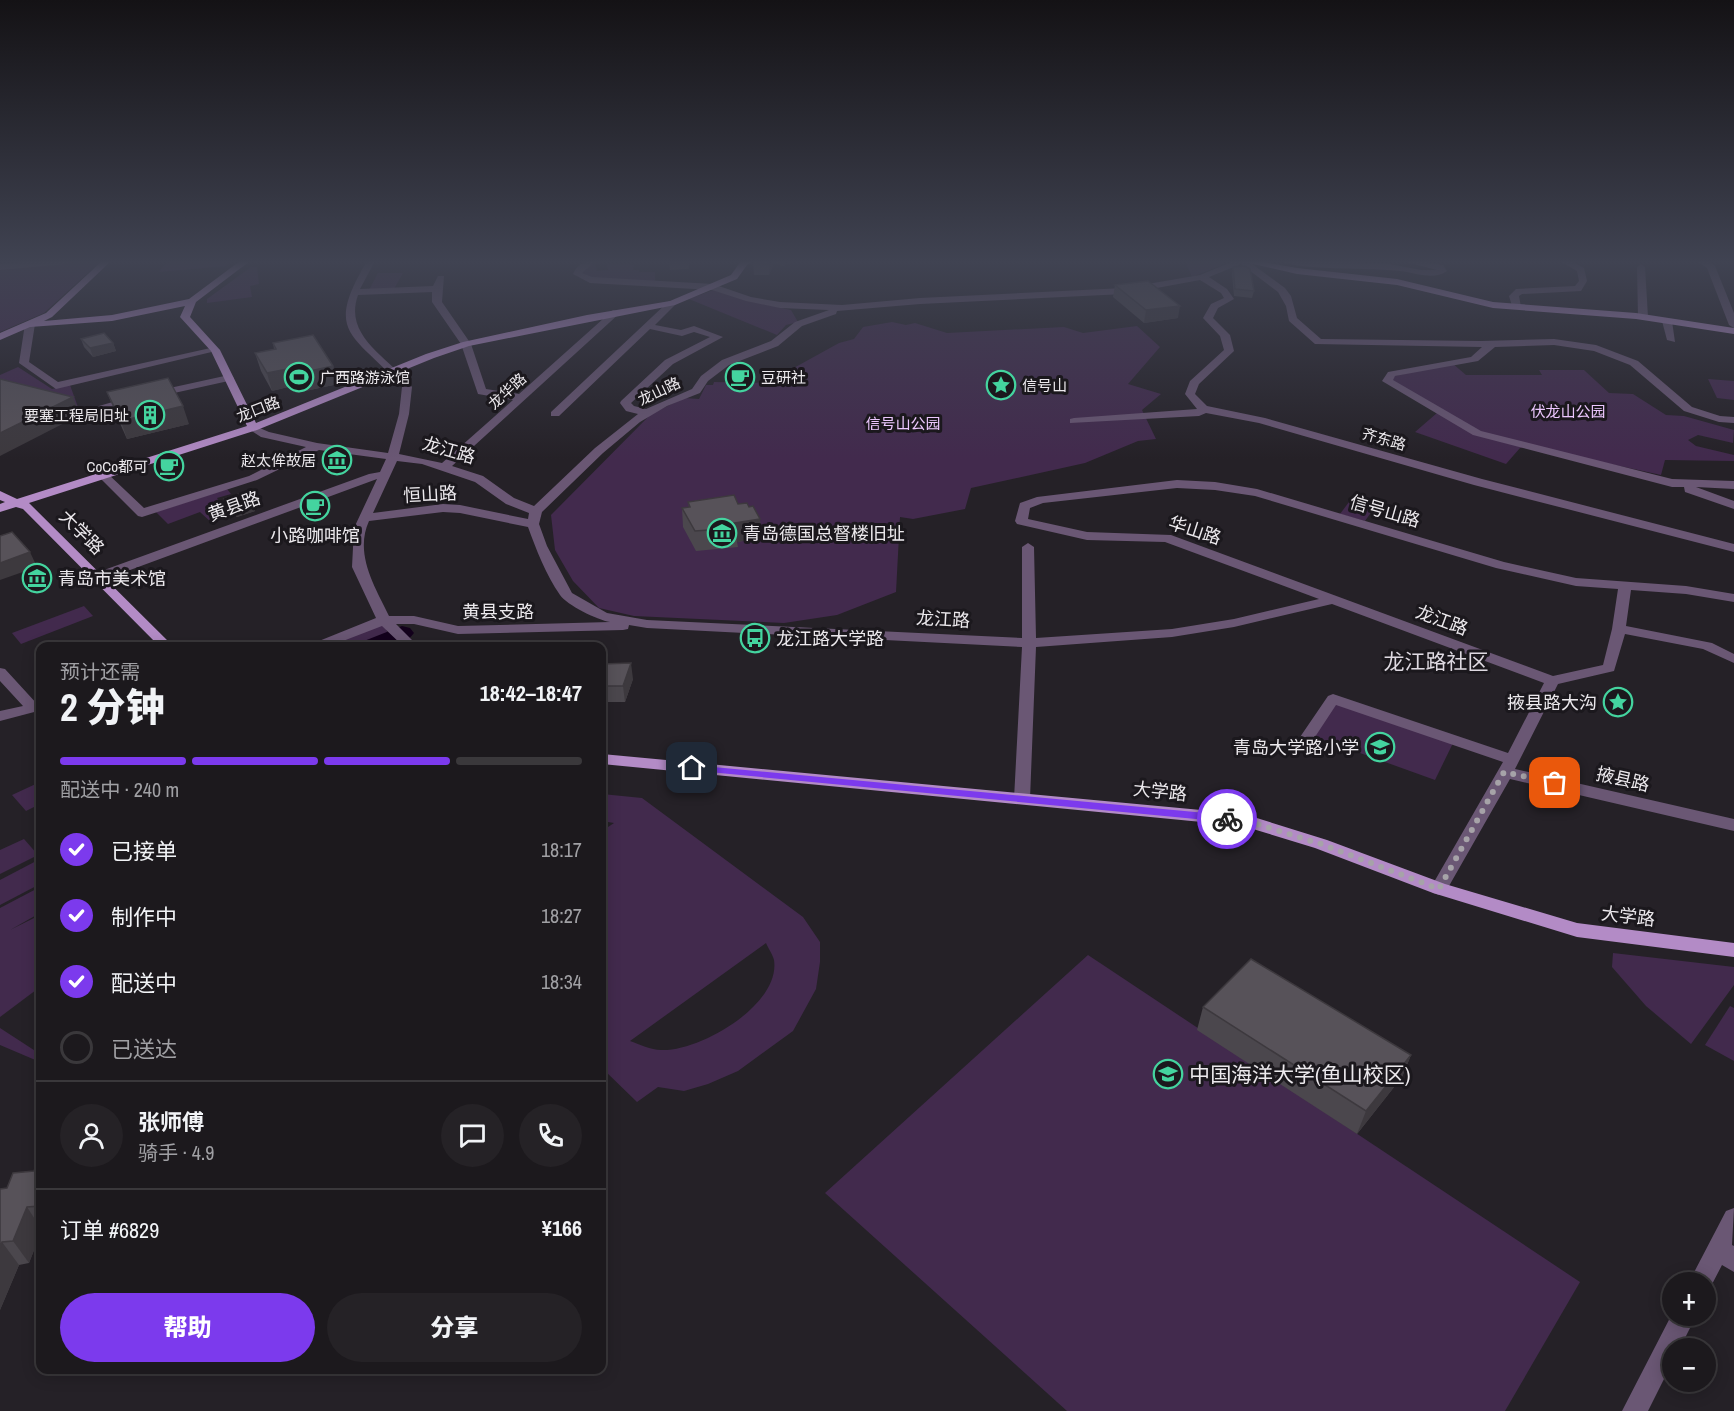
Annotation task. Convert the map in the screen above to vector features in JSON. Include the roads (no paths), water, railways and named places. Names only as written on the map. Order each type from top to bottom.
[{"type":"main road","points":[[0,337],[23,327]]},
{"type":"main road","points":[[194,327],[215,350],[253,428]]},
{"type":"main road","name":"龙口路","points":[[0,508],[253,428],[429,356],[466,344],[546,327]]},
{"type":"main road","points":[[1706,327],[1734,331]]},
{"type":"main road","name":"大学路","points":[[0,495],[16,503]]},
{"type":"main road","name":"大学路","points":[[0,500],[27,506],[162,642]]},
{"type":"main road","name":"大学路","points":[[606,759],[1244,820],[1321,844],[1439,889],[1577,930],[1734,950]]},
{"type":"street","points":[[30,327],[24,363],[56,386],[215,350]]},
{"type":"street","points":[[351,327],[356,338],[395,371],[407,387],[404,414],[393,458],[360,528],[359,567],[385,620],[407,642]]},
{"type":"street","points":[[454,327],[466,344],[482,392],[522,398]]},
{"type":"street","name":"龙华路","points":[[445,467],[599,327]]},
{"type":"street","points":[[555,414],[647,327]]},
{"type":"street","points":[[645,412],[630,409],[625,403],[669,362],[718,337],[694,328],[682,333],[652,327]]},
{"type":"street","name":"龙山路","points":[[534,518],[549,496],[630,422],[672,398],[696,391],[700,382],[716,368],[739,355],[786,336],[793,327]]},
{"type":"street","points":[[1074,421],[1199,413],[1204,409],[1195,402],[1190,394],[1194,383],[1229,351],[1225,335],[1217,327]]},
{"type":"street","points":[[1301,327],[1318,342],[1493,344],[1554,342],[1596,348],[1634,363],[1688,409],[1734,420]]},
{"type":"street","points":[[1668,327],[1671,340]]},
{"type":"street","points":[[1493,344],[1474,359],[1392,374],[1387,381],[1477,433],[1672,483],[1734,505]]},
{"type":"street","points":[[97,408],[229,378]]},
{"type":"street","name":"齐东路","points":[[1204,409],[1261,420],[1478,482],[1734,548]]},
{"type":"street","name":"龙江路","points":[[253,428],[265,435],[317,446],[424,461],[479,479],[534,518],[541,546],[567,595],[603,617],[646,624],[1029,643],[1172,633],[1234,623],[1331,600],[1552,681]]},
{"type":"street","points":[[103,475],[142,513],[253,478],[317,446]]},
{"type":"street","name":"黄县路","points":[[98,577],[374,476],[385,475]]},
{"type":"street","points":[[1672,483],[1734,486]]},
{"type":"street","name":"信号山路","points":[[1024,506],[1041,500],[1177,484],[1215,486],[1257,493],[1501,565],[1576,582],[1686,590],[1734,598]]},
{"type":"street","name":"华山路","points":[[1024,506],[1021,521],[1087,536],[1167,538],[1331,600]]},
{"type":"street","name":"恒山路","points":[[364,518],[443,508],[534,518]]},
{"type":"street","points":[[1022,799],[1029,643],[1028,547]]},
{"type":"street","points":[[1439,889],[1508,766],[1552,681],[1609,668],[1619,629],[1625,585]]},
{"type":"street","name":"黄县支路","points":[[329,642],[385,620],[414,620],[458,630],[597,628],[646,624]]},
{"type":"street","points":[[1619,629],[1707,646],[1734,660]]},
{"type":"street","points":[[0,672],[33,708],[0,716]]},
{"type":"street","name":"掖县路","points":[[1305,740],[1333,699],[1508,766],[1734,824]]},
{"type":"street","points":[[1710,1272],[1727,1254],[1734,1218]]},
{"type":"street","points":[[1635,1411],[1679,1326]]},
{"type":"waterway","points":[[382,642],[402,633]]},
{"type":"place","name":"广西路游泳馆","points":[[299,377]]},
{"type":"place","name":"豆研社","points":[[740,377]]},
{"type":"place","name":"信号山","points":[[1001,385]]},
{"type":"place","name":"要塞工程局旧址","points":[[150,415]]},
{"type":"place","name":"赵太侔故居","points":[[337,460]]},
{"type":"place","name":"CoCo都可","points":[[169,466]]},
{"type":"place","name":"小路咖啡馆","points":[[315,506]]},
{"type":"place","name":"青岛德国总督楼旧址","points":[[722,533]]},
{"type":"place","name":"青岛市美术馆","points":[[37,578]]},
{"type":"place","name":"龙江路大学路","points":[[755,638]]},
{"type":"place","name":"掖县路大沟","points":[[1618,702]]},
{"type":"place","name":"青岛大学路小学","points":[[1380,747]]},
{"type":"place","name":"中国海洋大学(鱼山校区)","points":[[1168,1074]]},
{"type":"district","name":"龙江路社区","points":[[1436,661]]},
{"type":"park label","name":"伏龙山公园","points":[[1568,411]]},
{"type":"park label","name":"信号山公园","points":[[903,423]]}]
